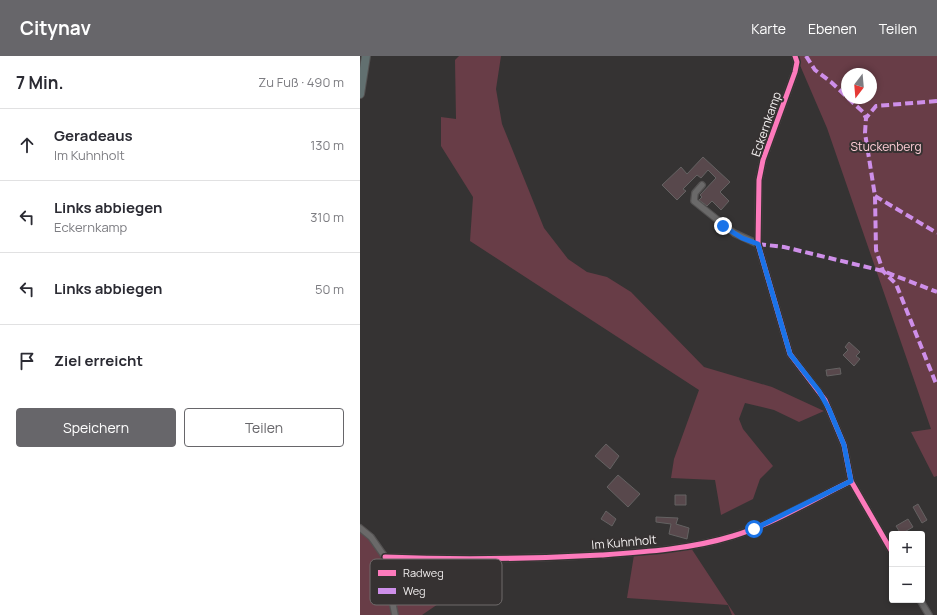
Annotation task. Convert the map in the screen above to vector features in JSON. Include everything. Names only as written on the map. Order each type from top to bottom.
[{"type":"highway","points":[[360,94],[366,56]]},
{"type":"street","name":"Eckernkamp","points":[[795,56],[797,62],[795,72],[763,160],[759,180],[758,244],[790,354],[819,391],[829,409],[844,445],[851,481],[889,547]]},
{"type":"street","points":[[702,185],[694,196],[694,201],[734,233],[758,244]]},
{"type":"street","name":"Im Kuhnholt","points":[[501,559],[632,553],[692,545],[733,536],[754,529],[851,481]]},
{"type":"street","points":[[360,528],[371,537],[385,557]]},
{"type":"street","name":"Im Kuhnholt","points":[[385,557],[444,559]]},
{"type":"street","points":[[922,603],[928,615]]},
{"type":"street","points":[[393,605],[395,615]]},
{"type":"green space","points":[[459,56],[501,56],[496,89],[502,124],[544,228],[568,259],[587,272],[607,277],[631,292],[704,367],[772,387],[824,411],[799,422],[774,410],[745,403],[739,419],[743,429],[773,466],[760,479],[753,499],[721,515],[715,480],[671,478],[674,459],[699,390],[470,241],[473,197],[441,146],[441,117],[456,119],[455,60]]},
{"type":"green space","name":"Stuckenberg","points":[[796,56],[937,56],[937,476],[934,477],[911,432],[931,429],[827,128]]},
{"type":"green space","points":[[360,528],[378,545],[381,559],[370,559],[370,605],[390,605],[392,615],[360,615]]},
{"type":"green space","points":[[691,548],[735,615],[732,615],[728,605],[627,598],[634,555]]},
{"type":"green space","points":[[396,605],[437,605],[422,615],[398,615]]},
{"type":"building","points":[[703,157],[730,182],[720,192],[729,201],[721,210],[712,201],[707,206],[699,200],[702,197],[700,195],[716,178],[708,170],[701,178],[697,175],[683,189],[686,191],[677,200],[662,185],[681,167],[687,174]]},
{"type":"building","points":[[849,342],[860,352],[856,356],[860,359],[854,366],[843,355],[848,350],[845,347]]},
{"type":"building","points":[[840,368],[841,374],[827,376],[826,370]]},
{"type":"building","points":[[606,444],[619,456],[610,469],[595,456]]},
{"type":"building","points":[[618,475],[640,494],[628,507],[607,487]]},
{"type":"building","points":[[675,495],[686,495],[686,505],[675,505]]},
{"type":"building","points":[[918,504],[927,520],[922,523],[913,507]]},
{"type":"building","points":[[606,511],[616,519],[612,526],[601,519]]},
{"type":"building","points":[[656,517],[678,518],[676,524],[689,528],[687,539],[669,534],[671,524],[656,522]]},
{"type":"building","points":[[908,519],[913,527],[906,531],[899,531],[896,526]]},
{"type":"marked path","points":[[806,56],[815,70],[841,91]]},
{"type":"marked path","points":[[937,101],[876,106],[866,118],[865,133],[875,196],[876,250],[883,271],[896,284],[937,386]]},
{"type":"marked path","points":[[854,104],[863,112],[866,118]]},
{"type":"marked path","points":[[875,196],[937,233]]},
{"type":"marked path","points":[[758,244],[784,247],[883,271],[937,292]]},
{"type":"cycle path","points":[[795,56],[797,62],[795,72],[763,160],[759,180],[758,244],[790,354],[825,400],[844,445],[851,481],[889,547]]},
{"type":"cycle path","points":[[385,557],[493,559],[634,553],[684,547],[701,544],[748,531],[778,518],[851,481]]},
{"type":"route","points":[[723,226],[742,238],[758,244],[784,338],[790,354],[825,400],[844,445],[850,471],[851,481],[754,529]]}]
